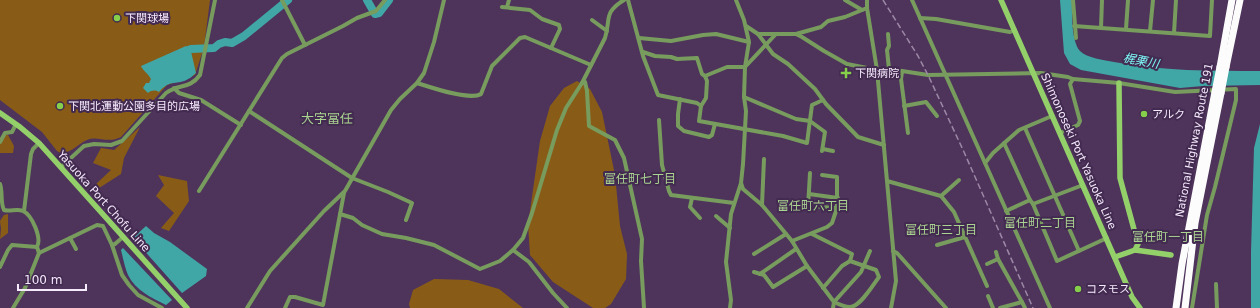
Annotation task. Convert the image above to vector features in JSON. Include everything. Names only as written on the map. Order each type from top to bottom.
[{"type":"highway","name":"National Highway Route 191","points":[[1223,67],[1232,0]]},
{"type":"highway","name":"National Highway Route 191","points":[[1176,308],[1182,264],[1223,67],[1240,0]]},
{"type":"highway","name":"National Highway Route 191","points":[[1185,308],[1196,224],[1218,92]]},
{"type":"main road","name":"Shimonoseki Port Yasuoka Line","points":[[1001,0],[1132,297],[1140,308]]},
{"type":"main road","points":[[1119,83],[1120,178],[1137,241],[1137,247],[1135,250]]},
{"type":"main road","name":"Yasuoka Port Chofu Line","points":[[0,113],[39,143],[187,308]]},
{"type":"main road","points":[[1115,257],[1135,250],[1171,255]]},
{"type":"street","points":[[61,167],[84,146],[89,144],[111,145],[122,141],[166,93],[174,88],[192,84],[200,75],[215,0]]},
{"type":"street","points":[[282,0],[305,45]]},
{"type":"street","points":[[199,191],[282,58],[357,18],[376,11],[386,0]]},
{"type":"street","points":[[247,308],[270,271],[344,191],[391,110],[416,83],[426,68],[444,0]]},
{"type":"street","points":[[507,8],[509,0]]},
{"type":"street","points":[[340,214],[353,218],[362,225],[382,234],[434,245],[480,269],[500,261],[514,250],[526,231],[557,130],[566,108],[582,83],[607,31],[608,16],[616,5],[624,0]]},
{"type":"street","points":[[628,0],[637,34],[658,95],[697,103],[701,106]]},
{"type":"street","points":[[730,308],[731,300],[726,262],[731,214],[741,183],[746,111],[744,97],[745,67],[748,42],[746,26],[736,0]]},
{"type":"street","points":[[845,0],[862,10]]},
{"type":"street","points":[[867,0],[877,70],[896,281],[891,308]]},
{"type":"street","points":[[912,0],[1050,308]]},
{"type":"street","points":[[1073,0],[1076,38]]},
{"type":"street","points":[[1101,28],[1102,0]]},
{"type":"street","points":[[1126,29],[1128,0]]},
{"type":"street","points":[[1150,31],[1153,0]]},
{"type":"street","points":[[1174,33],[1176,0]]},
{"type":"street","points":[[1074,26],[1210,36],[1212,0]]},
{"type":"street","points":[[502,7],[530,10],[542,19],[559,25],[560,29],[551,48]]},
{"type":"street","points":[[758,34],[796,34],[821,27],[828,21],[845,17],[867,8]]},
{"type":"street","points":[[920,18],[936,19],[1010,32],[1014,30]]},
{"type":"street","points":[[592,20],[607,31]]},
{"type":"street","points":[[746,26],[758,34],[773,54],[788,64],[815,89],[823,100],[858,137],[884,145]]},
{"type":"street","points":[[639,38],[671,41],[716,34],[748,42]]},
{"type":"street","points":[[796,34],[847,64],[877,70],[889,69],[928,75],[1034,74],[1119,83],[1175,92],[1236,89],[1236,100],[1207,215],[1192,308]]},
{"type":"street","points":[[888,34],[889,46],[887,50],[889,69]]},
{"type":"street","points":[[705,76],[727,67],[745,67],[775,35]]},
{"type":"street","points":[[416,83],[452,93],[476,97],[481,94],[492,66],[520,38],[525,37],[591,65]]},
{"type":"street","points":[[643,52],[655,56],[677,59],[697,58],[702,74],[705,76],[707,81],[706,98],[701,106],[699,121],[782,136],[807,143],[812,105],[823,100]]},
{"type":"street","points":[[902,72],[901,78],[908,133]]},
{"type":"street","points":[[1060,133],[1078,125],[1080,121],[1070,84],[1072,79]]},
{"type":"street","points":[[582,83],[585,82],[587,91],[588,126],[615,140],[624,158],[642,239],[641,261],[644,308]]},
{"type":"street","points":[[174,88],[179,93],[201,100],[241,125]]},
{"type":"street","points":[[744,97],[796,119],[810,121],[825,132],[823,150],[833,151]]},
{"type":"street","points":[[680,99],[678,126],[684,131],[709,137],[712,134],[715,124]]},
{"type":"street","points":[[904,106],[926,102],[937,116]]},
{"type":"street","points":[[249,111],[352,178],[412,203],[406,220]]},
{"type":"street","points":[[984,161],[1019,130],[1052,116]]},
{"type":"street","points":[[659,120],[662,165],[671,195],[734,203]]},
{"type":"street","points":[[0,142],[5,133],[12,132],[16,124]]},
{"type":"street","points":[[1025,128],[1079,251]]},
{"type":"street","points":[[24,211],[31,154],[33,149],[39,143]]},
{"type":"street","points":[[1004,144],[1030,200],[1034,204],[1057,261],[1107,238]]},
{"type":"street","points":[[762,205],[764,159]]},
{"type":"street","points":[[808,207],[810,173]]},
{"type":"street","points":[[792,241],[812,234],[832,223],[837,208],[837,177],[822,175]]},
{"type":"street","points":[[887,180],[941,196],[954,212],[985,284]]},
{"type":"street","points":[[941,196],[960,180]]},
{"type":"street","points":[[741,183],[743,189],[762,205],[792,241],[807,266],[834,302],[849,308],[860,301],[879,277],[876,270],[850,261]]},
{"type":"street","points":[[0,184],[1,205],[4,210],[24,211],[32,219],[37,232],[39,244],[37,247],[40,253]]},
{"type":"street","points":[[1034,204],[1083,185]]},
{"type":"street","points":[[285,308],[290,298],[295,297],[323,305],[344,191]]},
{"type":"street","points":[[809,194],[838,198]]},
{"type":"street","points":[[692,198],[690,207],[700,218]]},
{"type":"street","points":[[1006,211],[1030,200]]},
{"type":"street","points":[[820,207],[837,208]]},
{"type":"street","points":[[716,216],[730,228]]},
{"type":"street","points":[[13,308],[25,288],[40,253],[97,225],[103,226],[112,244],[122,275],[129,285],[138,295],[162,308]]},
{"type":"street","points":[[754,254],[786,234]]},
{"type":"street","points":[[812,234],[852,254],[850,261],[842,266],[824,288]]},
{"type":"street","points":[[112,244],[115,244],[123,237]]},
{"type":"street","points":[[937,245],[965,237]]},
{"type":"street","points":[[70,238],[76,249]]},
{"type":"street","points":[[0,267],[12,245],[37,247]]},
{"type":"street","points":[[760,274],[796,249]]},
{"type":"street","points":[[514,250],[529,262],[553,293],[567,308]]},
{"type":"street","points":[[833,308],[834,302],[861,272],[870,250]]},
{"type":"street","points":[[893,251],[897,253],[946,308]]},
{"type":"street","points":[[996,252],[998,259],[1025,308]]},
{"type":"street","points":[[987,264],[998,259]]},
{"type":"street","points":[[754,272],[769,280],[774,287],[807,266]]},
{"type":"street","points":[[1216,284],[1217,308]]},
{"type":"street","points":[[988,296],[993,308]]},
{"type":"street","points":[[1003,308],[1022,302]]},
{"type":"shaded area","points":[[0,0],[210,0],[204,47],[195,75],[167,85],[121,137],[111,140],[95,138],[87,140],[68,152],[61,153],[57,151],[42,132],[0,100]]},
{"type":"shaded area","points":[[1060,0],[1072,0],[1075,40],[1080,51],[1087,55],[1132,65],[1168,69],[1260,71],[1260,85],[1180,88],[1081,70],[1070,64],[1064,53]]},
{"type":"shaded area","points":[[186,46],[190,47],[196,73],[184,81],[167,85],[159,92],[151,91],[148,93],[143,88],[151,79],[141,66]]},
{"type":"shaded area","points":[[577,81],[590,89],[602,112],[615,175],[620,226],[627,254],[626,279],[611,304],[605,308],[593,308],[553,282],[530,255],[528,225],[540,141],[550,106],[564,88]]},
{"type":"shaded area","points":[[1260,124],[1260,308],[1251,308],[1254,148]]},
{"type":"shaded area","points":[[140,127],[124,158],[121,174],[99,188],[95,185],[111,170],[93,163],[101,148],[114,150]]},
{"type":"shaded area","points":[[5,135],[8,135],[14,146],[13,153],[0,153],[0,137],[3,139]]},
{"type":"shaded area","points":[[158,175],[187,181],[189,201],[169,231],[161,228],[174,213],[156,196],[164,185]]},
{"type":"shaded area","points":[[8,214],[8,233],[0,239],[0,221],[4,215]]},
{"type":"shaded area","points":[[146,226],[207,269],[206,276],[182,293],[133,238]]},
{"type":"shaded area","points":[[123,248],[172,300],[166,305],[144,293],[135,285],[126,269],[121,250]]},
{"type":"shaded area","points":[[434,279],[468,280],[499,289],[523,308],[410,308],[409,304],[413,290]]},
{"type":"waterway","name":"梶栗川","points":[[191,49],[214,48],[225,42],[232,43],[244,36],[288,0]]},
{"type":"waterway","name":"梶栗川","points":[[367,0],[375,14],[379,13],[389,0]]},
{"type":"railway","points":[[883,0],[918,56],[928,75],[1033,308]]},
{"type":"place","name":"下関球場","points":[[117,18]]},
{"type":"place","name":"下関病院","points":[[846,73]]},
{"type":"place","name":"下関北運動公園多目的広場","points":[[60,106]]},
{"type":"place","name":"アルク","points":[[1144,114]]},
{"type":"place","name":"コスモス","points":[[1078,289]]},
{"type":"district","name":"大字冨任","points":[[327,118]]},
{"type":"district","name":"富任町七丁目","points":[[640,179]]},
{"type":"district","name":"富任町六丁目","points":[[813,206]]},
{"type":"district","name":"富任町二丁目","points":[[1040,223]]},
{"type":"district","name":"富任町三丁目","points":[[941,230]]},
{"type":"district","name":"富任町一丁目","points":[[1168,237]]}]
